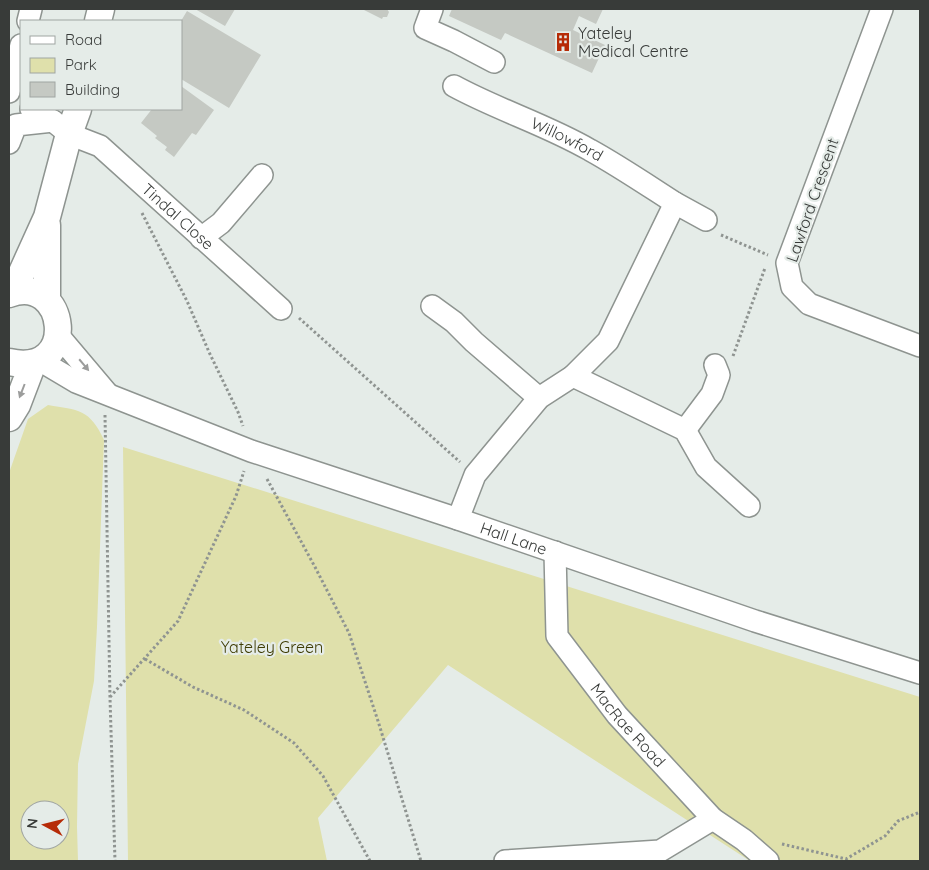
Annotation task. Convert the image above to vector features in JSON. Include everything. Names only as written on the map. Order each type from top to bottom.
[{"type":"main road","points":[[46,300],[47,217],[61,128],[77,110]]},
{"type":"main road","points":[[9,418],[17,405],[27,362],[50,352],[58,335],[58,322],[54,310],[46,300],[30,292],[11,293],[47,217]]},
{"type":"street","points":[[432,9],[424,28],[494,62]]},
{"type":"street","name":"Lawford Crescent","points":[[882,9],[787,263],[792,287],[809,304],[920,346]]},
{"type":"street","points":[[9,90],[20,49]]},
{"type":"street","name":"Willowford","points":[[454,86],[477,99],[589,149],[674,203],[706,220]]},
{"type":"street","points":[[9,96],[20,102]]},
{"type":"street","name":"Tindal Close","points":[[34,110],[61,128],[100,146],[281,309]]},
{"type":"street","points":[[9,143],[16,125],[61,128]]},
{"type":"street","points":[[201,238],[221,223],[262,175]]},
{"type":"street","points":[[458,519],[476,475],[539,398],[573,376],[608,341],[674,203]]},
{"type":"street","points":[[432,306],[454,322],[474,342],[539,398]]},
{"type":"street","name":"Hall Lane","points":[[58,335],[107,404]]},
{"type":"street","name":"Hall Lane","points":[[27,362],[76,382],[107,404],[458,519],[755,621],[920,673]]},
{"type":"street","points":[[685,430],[712,394],[717,370]]},
{"type":"street","points":[[573,376],[685,430],[706,467],[749,506]]},
{"type":"street","name":"MacRae Road","points":[[555,552],[557,636],[617,715],[713,819],[744,840],[768,861]]},
{"type":"street","points":[[505,861],[660,851],[713,819]]},
{"type":"path","points":[[141,212],[187,301],[238,412],[251,451],[315,567],[348,633],[381,730],[421,861]]},
{"type":"path","points":[[706,220],[711,231],[770,255],[729,366],[717,370]]},
{"type":"path","points":[[281,309],[294,314],[476,475]]},
{"type":"path","points":[[107,404],[110,698],[115,861]]},
{"type":"path","points":[[110,698],[178,622],[236,496],[251,451]]},
{"type":"path","points":[[145,658],[193,687],[244,710],[294,744],[323,776],[370,861]]},
{"type":"path","points":[[744,840],[776,842],[846,859],[885,836],[898,821],[920,812]]},
{"type":"green space","points":[[48,405],[82,413],[94,422],[104,440],[94,681],[78,764],[78,861],[9,861],[9,473],[28,419]]},
{"type":"green space","name":"Yateley Green","points":[[123,447],[920,697],[920,861],[750,861],[448,665],[318,818],[327,861],[128,861]]},
{"type":"building","points":[[195,9],[235,9],[225,26]]},
{"type":"building","points":[[362,9],[387,9],[389,12],[387,17],[382,19]]},
{"type":"building","name":"Yateley Medical Centre","points":[[452,9],[603,9],[596,24],[579,16],[573,30],[605,45],[592,73],[505,33],[501,40],[449,16]]},
{"type":"building","points":[[187,11],[261,55],[229,108],[182,80],[182,20]]},
{"type":"building","points":[[182,87],[214,110],[196,135],[192,133],[174,157],[165,150],[167,147],[155,138],[157,136],[141,123],[151,110],[182,110]]},
{"type":"place","name":"Yateley Medical Centre","points":[[563,42]]}]
